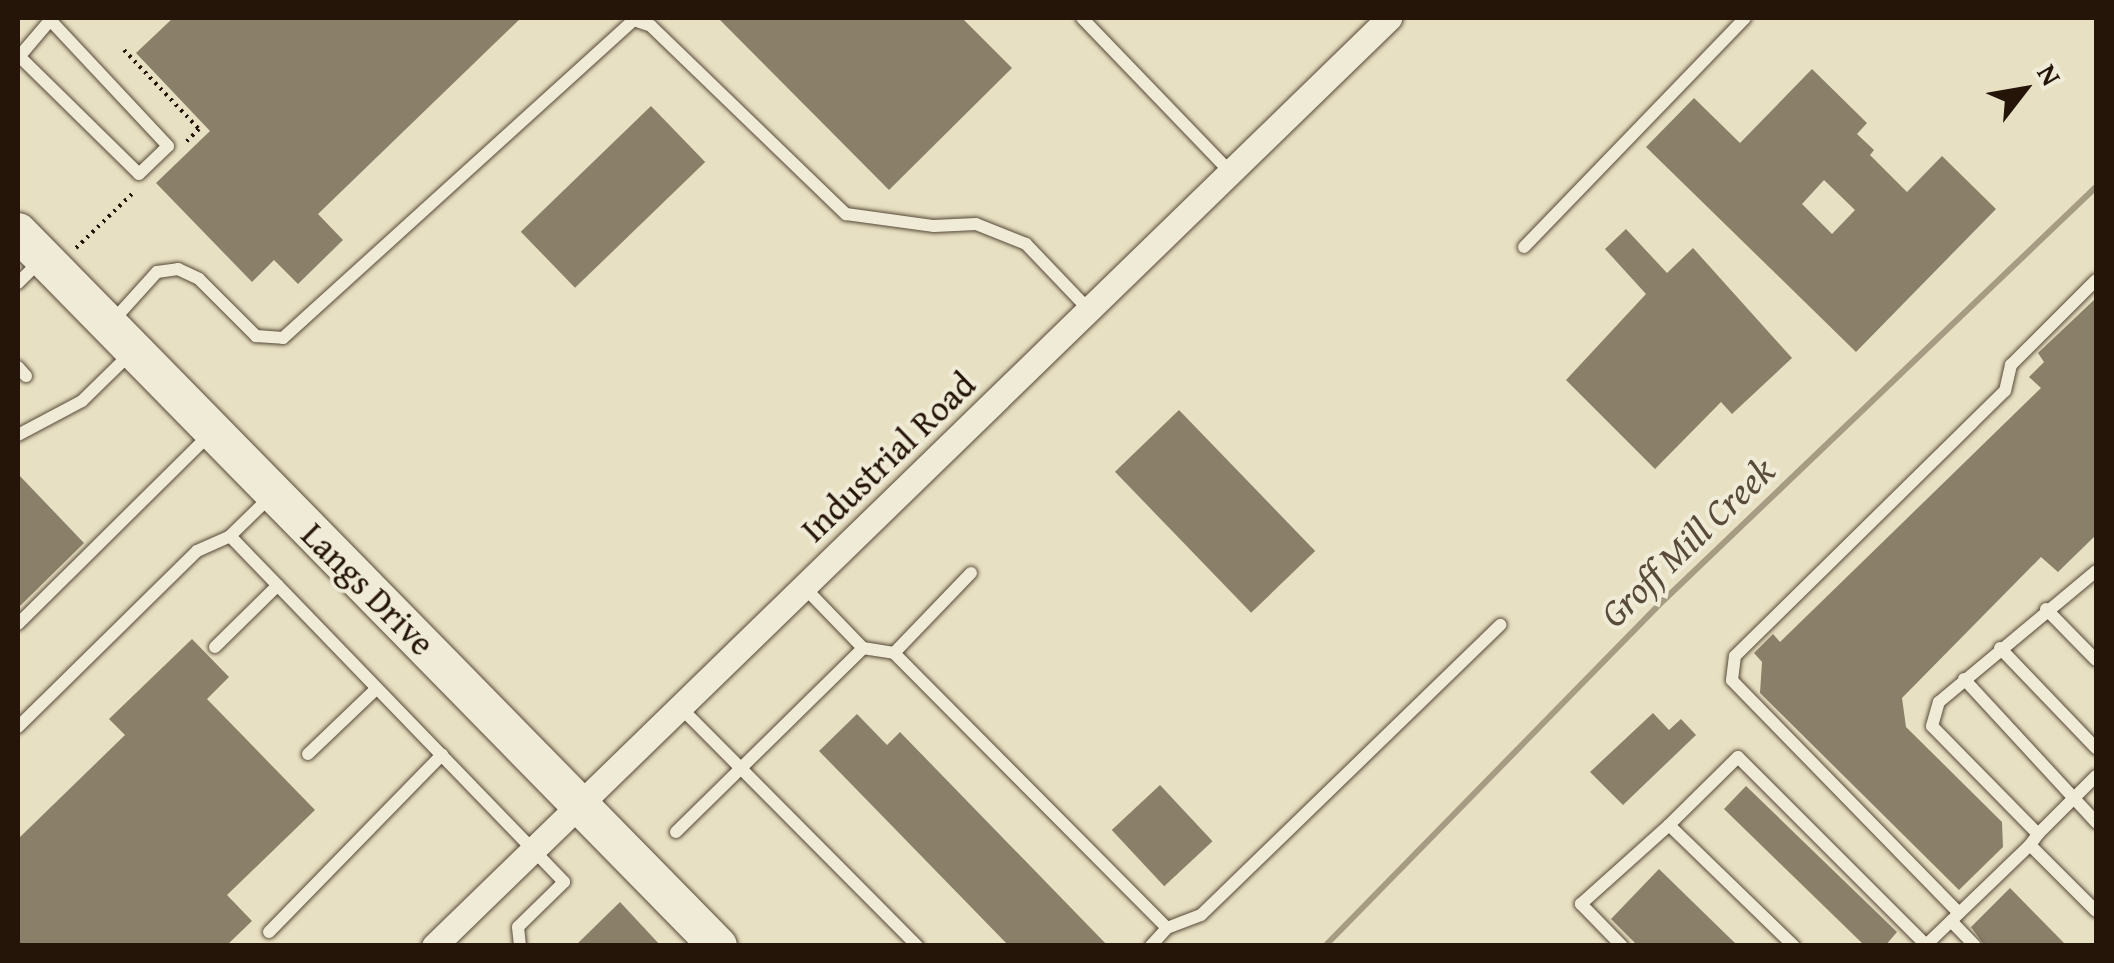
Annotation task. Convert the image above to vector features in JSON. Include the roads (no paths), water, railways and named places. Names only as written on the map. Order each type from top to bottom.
[{"type":"street","name":"Industrial Road","points":[[434,946],[1389,18]]},
{"type":"street","name":"Langs Drive","points":[[26,258],[121,338],[718,946]]},
{"type":"lane","points":[[1082,18],[1230,172]]},
{"type":"lane","points":[[1524,248],[1744,18]]},
{"type":"lane","points":[[51,19],[168,146],[139,174],[18,57],[51,19]]},
{"type":"lane","points":[[18,435],[82,400],[157,272],[178,269],[199,279],[256,336],[283,338],[634,20],[650,26],[846,214],[934,226],[976,224],[1026,244],[1089,310]]},
{"type":"lane","points":[[1975,946],[1955,917],[1732,680],[1735,656],[2005,391],[2011,365],[2096,280]]},
{"type":"lane","points":[[18,624],[213,431]]},
{"type":"lane","points":[[18,727],[196,550],[230,536],[274,494]]},
{"type":"lane","points":[[230,536],[564,882],[518,927],[520,946]]},
{"type":"lane","points":[[894,653],[971,572]]},
{"type":"lane","points":[[2095,575],[2046,609],[1938,702],[1932,726],[2096,911]]},
{"type":"lane","points":[[215,647],[278,585]]},
{"type":"lane","points":[[804,587],[863,648],[894,653],[1168,928]]},
{"type":"lane","points":[[2046,609],[2096,660]]},
{"type":"lane","points":[[1150,946],[1168,928],[1202,915],[1500,625]]},
{"type":"lane","points":[[676,832],[863,648]]},
{"type":"lane","points":[[2000,648],[2096,748]]},
{"type":"lane","points":[[1964,680],[2096,822]]},
{"type":"lane","points":[[308,754],[377,688]]},
{"type":"lane","points":[[680,706],[917,946]]},
{"type":"lane","points":[[269,932],[442,755]]},
{"type":"lane","points":[[1622,946],[1581,904],[1738,757],[1926,945],[2096,776]]},
{"type":"lane","points":[[1669,825],[1794,946]]},
{"type":"waterway","name":"Groff Mill Creek","points":[[1325,946],[1664,600],[2096,187]]}]
